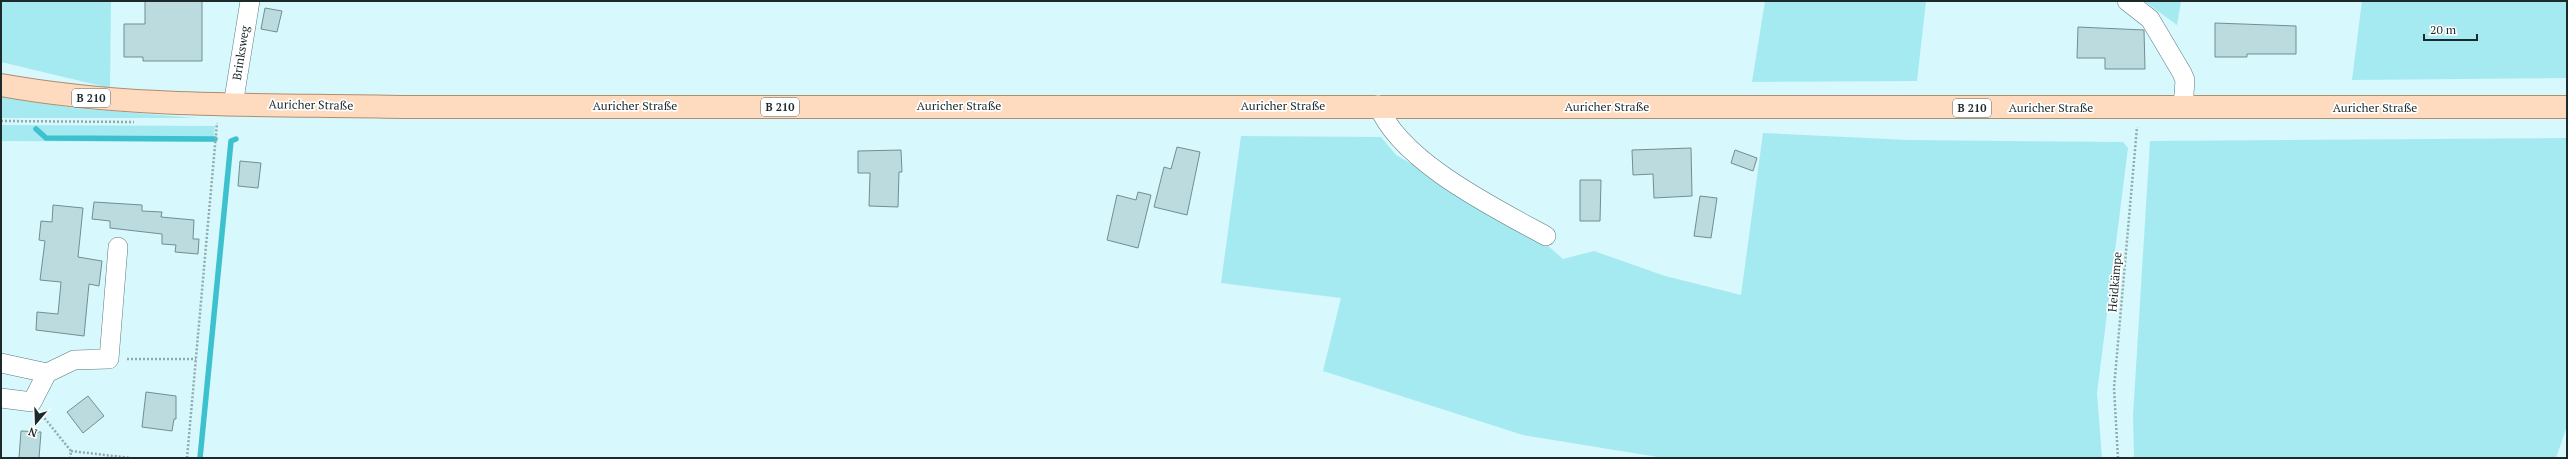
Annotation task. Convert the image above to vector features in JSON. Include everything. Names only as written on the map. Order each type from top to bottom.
[{"type":"main road","name":"Auricher Straße","points":[[1,85],[55,95],[120,101],[233,105],[825,107],[1378,105],[2137,108],[2567,107]]},
{"type":"street","name":"Brinksweg","points":[[233,105],[250,1]]},
{"type":"street","points":[[2127,1],[2150,20],[2182,73],[2185,80],[2182,108]]},
{"type":"street","points":[[1378,105],[1384,122],[1437,174],[1546,236]]},
{"type":"street","points":[[1,398],[32,402],[47,373],[74,360],[109,359],[118,247]]},
{"type":"street","points":[[1,363],[47,373]]},
{"type":"path","points":[[187,458],[217,122],[233,105]]},
{"type":"path","name":"Heidkämpe","points":[[2118,458],[2114,388],[2137,108]]},
{"type":"path","points":[[109,359],[196,359]]},
{"type":"path","points":[[32,402],[71,451],[131,458]]},
{"type":"path","points":[[70,458],[71,451]]},
{"type":"shaded area","points":[[1,1],[111,1],[110,88],[1,62]]},
{"type":"shaded area","points":[[1765,1],[1926,1],[1917,81],[1752,82]]},
{"type":"shaded area","points":[[2144,1],[2181,1],[2177,25]]},
{"type":"shaded area","points":[[2362,1],[2567,1],[2567,78],[2352,80]]},
{"type":"shaded area","points":[[1,96],[74,108],[197,118],[1,118]]},
{"type":"shaded area","points":[[1,125],[215,126],[213,142],[1,141]]},
{"type":"shaded area","points":[[1763,133],[1908,140],[2123,142],[2128,148],[2097,393],[2102,458],[1664,458],[1523,435],[1323,371],[1341,298],[1221,283],[1241,136],[1381,137],[1396,155],[1539,238],[1563,259],[1594,251],[1665,276],[1741,295]]},
{"type":"shaded area","points":[[2567,138],[2567,426],[2556,458],[2134,458],[2133,416],[2150,141]]},
{"type":"building","points":[[145,1],[202,1],[202,61],[143,61],[143,57],[124,57],[124,24],[145,24]]},
{"type":"building","points":[[265,8],[282,11],[277,32],[261,29]]},
{"type":"building","points":[[2215,23],[2296,26],[2296,54],[2247,54],[2247,57],[2215,57]]},
{"type":"building","points":[[2078,27],[2144,30],[2145,69],[2105,69],[2105,58],[2077,58]]},
{"type":"building","points":[[1177,147],[1200,152],[1187,215],[1154,207],[1164,167],[1171,169]]},
{"type":"building","points":[[1691,148],[1692,196],[1654,198],[1653,174],[1633,175],[1632,150]]},
{"type":"building","points":[[901,150],[902,172],[899,172],[898,207],[869,206],[870,173],[858,173],[858,151]]},
{"type":"building","points":[[1735,150],[1757,158],[1753,171],[1731,163]]},
{"type":"building","points":[[240,161],[261,163],[258,188],[238,186]]},
{"type":"building","points":[[1580,180],[1601,180],[1600,221],[1580,221]]},
{"type":"building","points":[[1138,192],[1151,195],[1138,248],[1107,240],[1117,195],[1136,200]]},
{"type":"building","points":[[1700,196],[1717,198],[1711,238],[1694,236]]},
{"type":"building","points":[[94,202],[142,205],[142,211],[162,212],[161,217],[194,220],[193,239],[199,239],[198,254],[175,252],[176,245],[162,244],[162,234],[110,228],[110,221],[92,219]]},
{"type":"building","points":[[53,205],[83,208],[78,257],[102,261],[99,286],[89,284],[84,336],[36,330],[37,312],[58,314],[61,282],[40,280],[45,241],[39,240],[41,221],[52,222]]},
{"type":"building","points":[[146,392],[176,396],[176,419],[174,419],[172,431],[142,427]]},
{"type":"building","points":[[88,396],[104,416],[83,433],[67,412]]},
{"type":"building","points":[[21,431],[41,432],[39,458],[19,458]]},
{"type":"waterway","points":[[36,129],[46,138],[215,139]]},
{"type":"waterway","points":[[200,458],[231,141],[236,139]]}]
